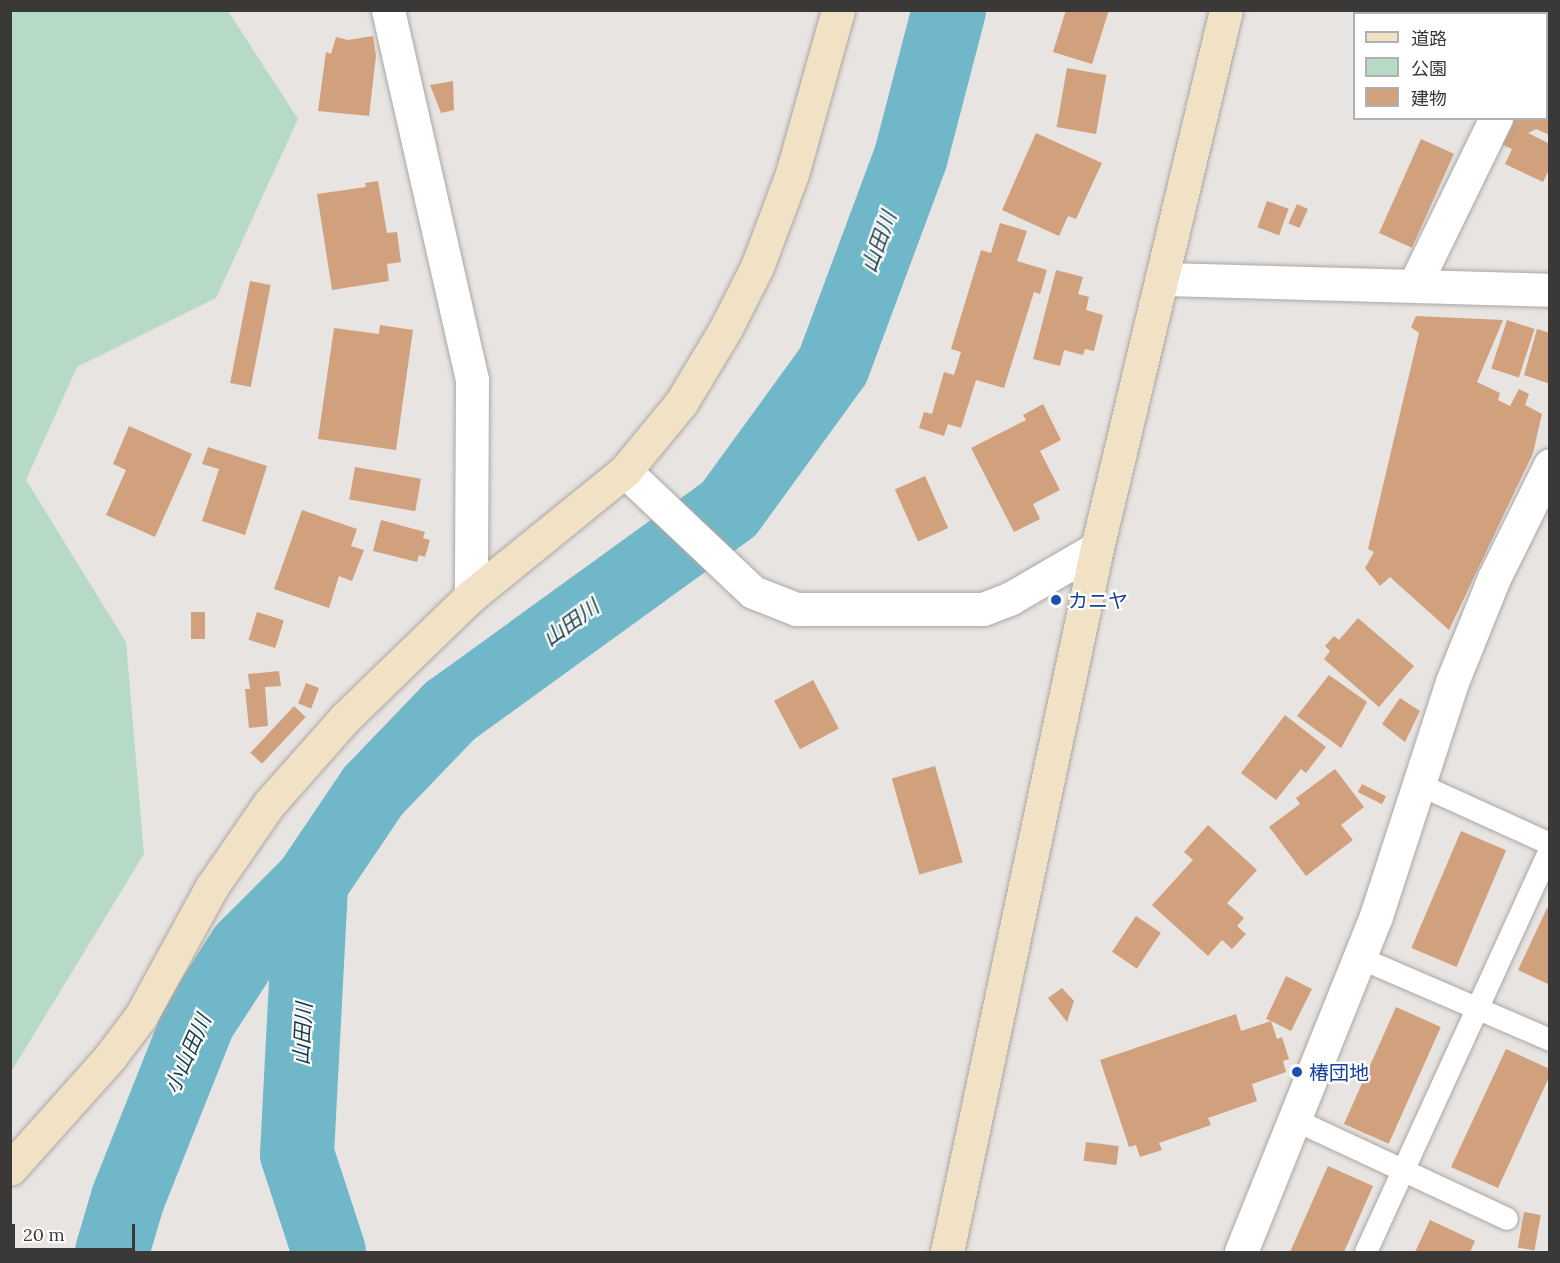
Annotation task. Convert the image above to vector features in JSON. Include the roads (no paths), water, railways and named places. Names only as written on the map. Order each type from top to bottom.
[{"type":"street","points":[[388,10],[472,380],[471,596]]},
{"type":"street","points":[[10,1168],[110,1057],[141,1016],[211,888],[269,804],[345,718],[471,596],[625,471],[681,403],[726,328],[757,267],[792,174],[838,10]]},
{"type":"street","points":[[947,1252],[1097,548],[1164,279],[1226,10]]},
{"type":"street","points":[[1415,284],[1495,120]]},
{"type":"street","points":[[1164,279],[1415,284],[1550,290]]},
{"type":"street","points":[[1241,1252],[1360,958],[1418,784],[1477,620],[1550,465]]},
{"type":"street","points":[[625,471],[753,592],[796,609],[983,609],[1011,598],[1097,548]]},
{"type":"lane","points":[[1418,784],[1550,844]]},
{"type":"lane","points":[[1366,1252],[1476,1007],[1550,851]]},
{"type":"lane","points":[[1360,958],[1550,1040]]},
{"type":"lane","points":[[1293,1119],[1507,1219]]},
{"type":"waterway","name":"山田川","points":[[329,1252],[297,1154],[311,883],[373,791],[450,711],[729,509],[833,366],[911,156],[949,10]]},
{"type":"waterway","name":"小山田川","points":[[112,1252],[128,1198],[199,1020],[245,949],[311,883]]},
{"type":"place","name":"カニヤ","points":[[1056,600]]},
{"type":"place","name":"椿団地","points":[[1297,1072]]}]
